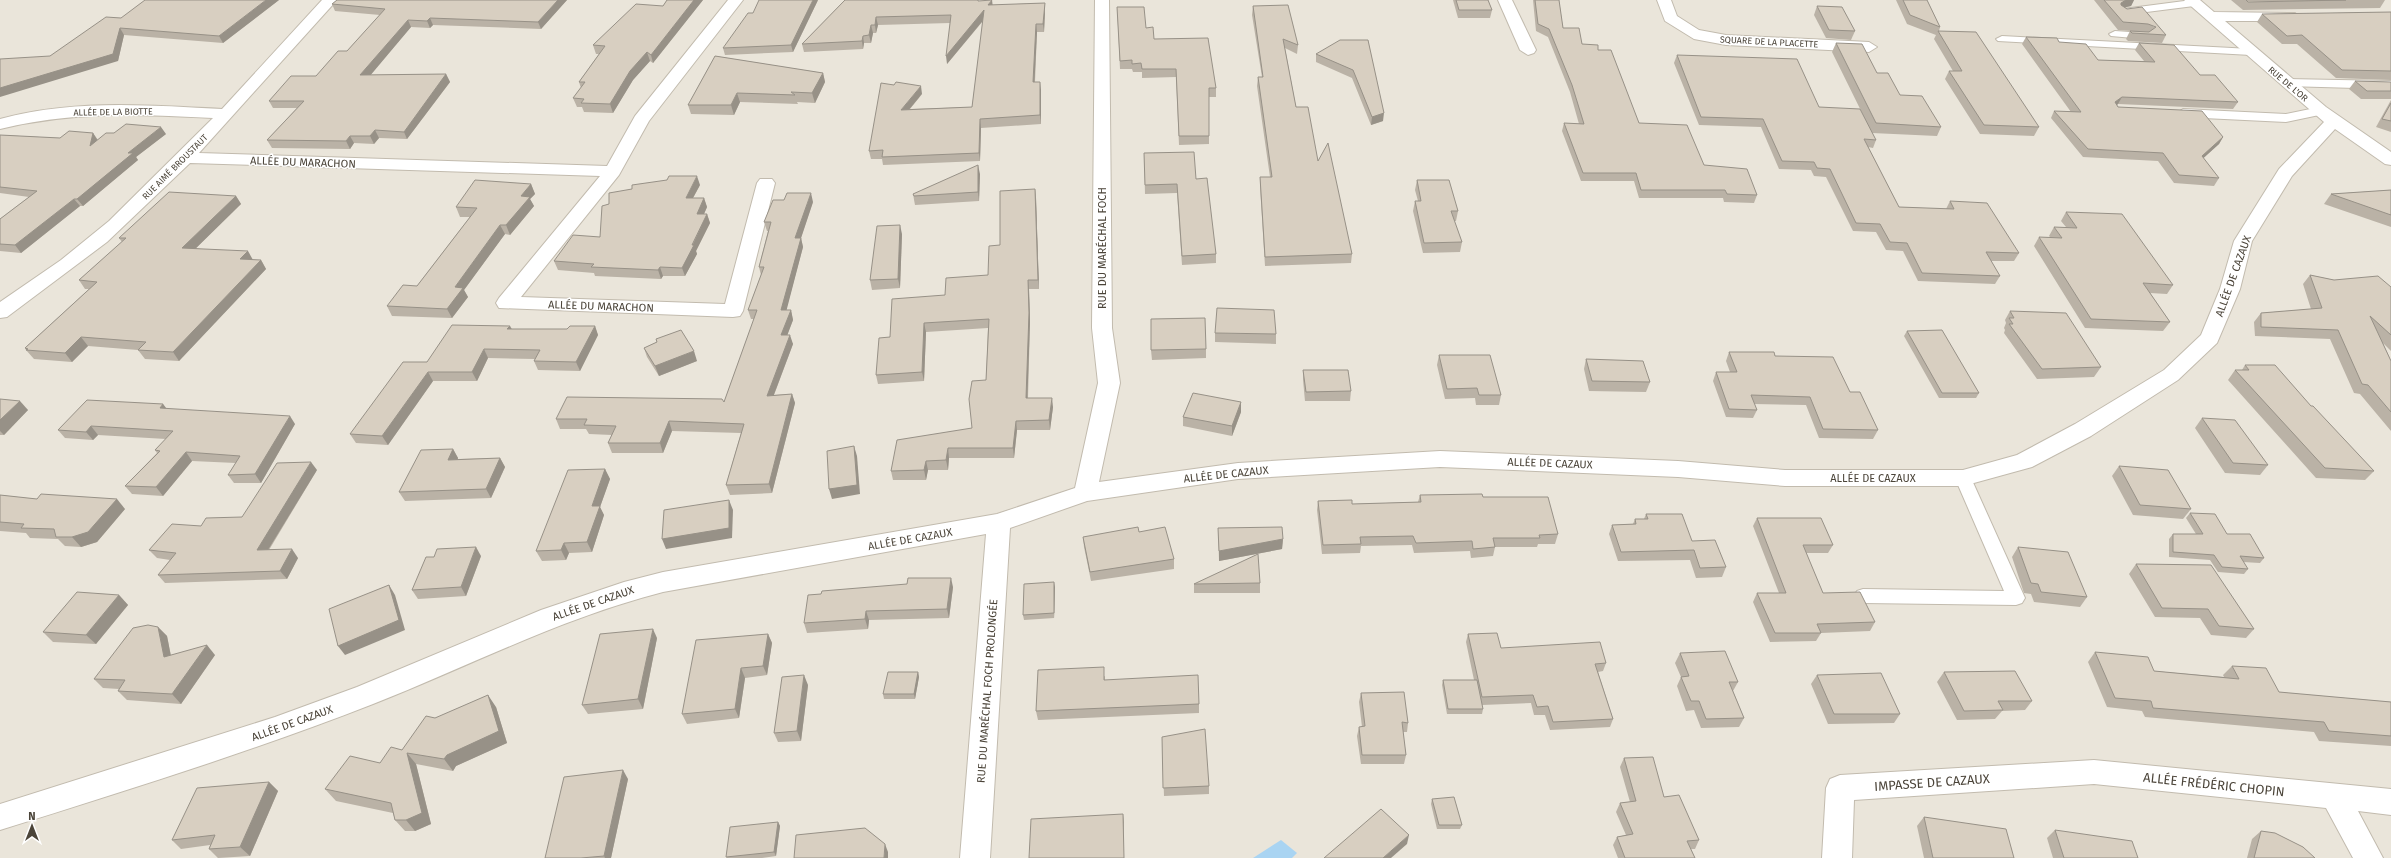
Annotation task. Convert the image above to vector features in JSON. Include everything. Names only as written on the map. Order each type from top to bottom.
[{"type":"street","name":"RUE AIMÉ BROUSTAUT","points":[[0,312],[65,266],[131,212],[185,158],[330,0]]},
{"type":"street","name":"ALLÉE DU MARACHON","points":[[736,0],[640,120],[613,171],[506,303],[733,311],[766,184]]},
{"type":"street","name":"RUE DU MARÉCHAL FOCH","points":[[1085,493],[1109,383],[1102,328],[1102,0]]},
{"type":"street","points":[[1505,0],[1528,50]]},
{"type":"street","name":"SQUARE DE LA PLACETTE","points":[[1664,0],[1670,18],[1694,34],[1726,40],[1869,47]]},
{"type":"street","name":"RUE DE L'OR","points":[[2192,2],[2323,113],[2389,158]]},
{"type":"street","points":[[2211,17],[2307,16]]},
{"type":"street","name":"ALLÉE DE LA BIOTTE","points":[[0,124],[36,115],[83,111],[140,110],[226,114]]},
{"type":"street","name":"ALLÉE DE CAZAUX","points":[[0,817],[217,751],[366,695],[531,625],[618,592],[671,580],[999,524],[1085,493],[1238,471],[1440,459],[1678,469],[1785,478],[1964,478],[2024,461],[2083,430],[2171,375],[2210,338],[2230,289],[2243,240],[2323,113]]},
{"type":"street","name":"ALLÉE DU MARACHON","points":[[185,158],[613,171]]},
{"type":"street","name":"RUE DU MARÉCHAL FOCH PROLONGÉE","points":[[975,858],[999,524]]},
{"type":"street","name":"ALLÉE FRÉDÉRIC CHOPIN","points":[[2094,772],[2391,802]]},
{"type":"street","name":"IMPASSE DE CAZAUX","points":[[1837,858],[1840,788],[2094,772]]},
{"type":"street","points":[[2334,796],[2368,858]]},
{"type":"lane","points":[[2123,12],[2192,2]]},
{"type":"lane","points":[[2115,34],[2248,49]]},
{"type":"lane","points":[[2002,39],[2248,49]]},
{"type":"lane","points":[[2287,83],[2391,84]]},
{"type":"lane","points":[[2252,110],[2323,113]]},
{"type":"lane","points":[[2171,113],[2286,118],[2323,113]]},
{"type":"lane","points":[[1864,596],[2016,598],[1964,478]]},
{"type":"shaded area","points":[[0,0],[2391,0],[2391,858],[0,858]]},
{"type":"water","points":[[1281,840],[1297,853],[1292,858],[1253,858]]},
{"type":"building","points":[[145,0],[266,0],[219,36],[120,28],[113,54],[0,88],[0,59],[50,56],[106,17],[121,18]]},
{"type":"building","points":[[337,0],[558,0],[538,22],[430,18],[427,21],[408,20],[360,75],[446,74],[404,132],[375,130],[370,136],[350,136],[346,141],[267,140],[304,101],[269,101],[291,76],[316,76],[338,51],[347,51],[385,9],[332,4]]},
{"type":"building","points":[[667,0],[694,0],[651,55],[647,52],[630,71],[610,104],[581,103],[584,99],[573,98],[585,82],[579,82],[605,46],[593,45],[636,4],[663,6]]},
{"type":"building","points":[[759,0],[813,0],[791,45],[723,48],[748,13],[753,13]]},
{"type":"building","points":[[845,0],[992,0],[988,5],[1045,3],[1043,24],[1036,24],[1033,82],[1040,82],[1040,115],[980,119],[979,153],[882,157],[883,150],[869,151],[881,83],[894,85],[896,82],[921,86],[901,110],[972,107],[984,10],[946,56],[951,15],[876,17],[875,25],[871,25],[869,35],[863,36],[862,41],[802,44]]},
{"type":"building","points":[[1456,0],[1488,0],[1492,10],[1459,10]]},
{"type":"building","points":[[1535,0],[1559,0],[1563,28],[1579,28],[1582,44],[1598,45],[1598,50],[1611,50],[1639,123],[1687,125],[1704,165],[1747,169],[1757,195],[1727,194],[1725,190],[1641,190],[1636,173],[1583,173],[1564,123],[1584,124],[1572,85],[1549,29],[1538,24]]},
{"type":"building","points":[[1903,0],[1927,0],[1940,27],[1910,15]]},
{"type":"building","points":[[2104,0],[2126,0],[2121,3],[2121,5],[2127,9],[2142,7],[2166,35],[2132,33],[2130,31],[2149,32],[2156,27],[2148,24],[2123,22]]},
{"type":"building","points":[[2246,0],[2346,0],[2248,2]]},
{"type":"building","points":[[1288,5],[1298,45],[1283,39],[1296,107],[1308,107],[1318,161],[1328,143],[1352,254],[1265,257],[1260,177],[1272,177],[1258,77],[1263,77],[1253,6]]},
{"type":"building","points":[[1817,6],[1842,7],[1855,31],[1829,30]]},
{"type":"building","points":[[1117,7],[1144,7],[1146,28],[1153,27],[1154,39],[1208,38],[1216,88],[1209,88],[1209,136],[1179,136],[1176,69],[1142,69],[1141,63],[1132,64],[1132,60],[1120,61]]},
{"type":"building","points":[[2391,12],[2391,71],[2342,70],[2302,35],[2287,36],[2262,14]]},
{"type":"building","points":[[1938,31],[1976,32],[2039,127],[1984,125],[1949,71],[1962,71]]},
{"type":"building","points":[[2026,37],[2057,38],[2059,42],[2086,44],[2098,60],[2155,62],[2139,43],[2174,45],[2200,75],[2215,75],[2238,102],[2122,97],[2115,102],[2118,107],[2202,111],[2223,137],[2202,156],[2219,178],[2179,175],[2163,153],[2088,149],[2054,111],[2081,112]]},
{"type":"building","points":[[1340,40],[1368,40],[1384,113],[1372,117],[1353,70],[1316,54]]},
{"type":"building","points":[[1836,43],[1862,44],[1877,73],[1888,73],[1900,95],[1922,96],[1941,127],[1876,123]]},
{"type":"building","points":[[1677,55],[1797,59],[1819,107],[1860,109],[1876,140],[1864,139],[1899,207],[1954,209],[1950,201],[1987,203],[2019,253],[1986,252],[2000,276],[1922,273],[1907,243],[1890,242],[1880,224],[1856,223],[1830,169],[1817,168],[1814,162],[1782,161],[1763,119],[1701,117]]},
{"type":"building","points":[[715,56],[823,73],[812,93],[791,92],[795,95],[737,93],[731,105],[688,105]]},
{"type":"building","points":[[2355,81],[2391,82],[2391,91],[2367,91]]},
{"type":"building","points":[[2391,103],[2391,121],[2382,119]]},
{"type":"building","points":[[126,124],[161,127],[128,153],[133,153],[77,199],[74,199],[15,245],[0,244],[0,219],[37,191],[0,187],[0,135],[60,138],[69,131],[93,133],[90,146],[106,133],[114,133]]},
{"type":"building","points":[[1194,152],[1196,179],[1207,178],[1216,254],[1182,256],[1177,184],[1145,185],[1144,153]]},
{"type":"building","points":[[978,165],[978,192],[914,196],[913,194]]},
{"type":"building","points":[[669,176],[697,176],[686,198],[704,198],[697,214],[707,214],[692,245],[694,245],[682,268],[660,267],[658,270],[591,267],[594,264],[554,261],[573,235],[600,237],[602,206],[609,204],[609,193],[632,189],[632,185],[667,180]]},
{"type":"building","points":[[475,180],[531,184],[521,196],[530,197],[506,225],[500,225],[455,287],[463,288],[447,309],[387,306],[403,285],[417,286],[477,208],[456,207]]},
{"type":"building","points":[[1417,180],[1449,180],[1458,211],[1451,211],[1462,242],[1424,243],[1415,201],[1421,201]]},
{"type":"building","points":[[1035,189],[1038,280],[1028,280],[1029,313],[1026,398],[1052,398],[1049,420],[1016,421],[1013,448],[948,448],[946,460],[926,461],[924,470],[891,471],[897,440],[972,428],[969,399],[972,381],[986,380],[989,319],[924,323],[922,372],[876,375],[879,338],[890,337],[892,299],[945,295],[946,278],[988,275],[989,246],[1000,245],[1000,191]]},
{"type":"building","points":[[2391,190],[2391,215],[2331,194]]},
{"type":"building","points":[[169,192],[236,196],[182,248],[248,251],[240,259],[261,260],[173,352],[138,350],[146,342],[81,337],[65,353],[26,350],[28,349],[25,348],[97,282],[79,280],[126,238],[119,238]]},
{"type":"building","points":[[787,193],[811,193],[795,238],[801,238],[781,310],[791,310],[781,335],[790,335],[767,396],[792,394],[769,484],[726,485],[744,424],[669,421],[660,443],[608,443],[616,426],[584,425],[587,419],[556,419],[567,397],[722,399],[724,402],[757,310],[748,310],[764,267],[759,267],[771,222],[764,222],[773,200],[784,200]]},
{"type":"building","points":[[2066,212],[2122,214],[2173,285],[2143,283],[2170,322],[2091,319],[2039,237],[2062,238],[2054,227],[2077,228]]},
{"type":"building","points":[[900,225],[898,279],[870,280],[877,226]]},
{"type":"building","points":[[2310,275],[2334,280],[2378,276],[2391,287],[2391,335],[2370,316],[2391,361],[2391,412],[2368,385],[2362,384],[2338,330],[2261,327],[2261,313],[2322,308]]},
{"type":"building","points":[[1217,308],[1274,310],[1276,334],[1215,333]]},
{"type":"building","points":[[2010,311],[2066,313],[2101,367],[2042,369],[2009,324],[2013,324],[2009,318],[2014,318]]},
{"type":"building","points":[[1205,318],[1206,349],[1151,350],[1151,319]]},
{"type":"building","points":[[452,325],[510,326],[507,329],[567,329],[570,326],[595,326],[576,362],[534,361],[540,350],[484,349],[472,372],[428,372],[382,436],[350,434],[403,362],[427,362]]},
{"type":"building","points":[[681,330],[694,351],[655,366],[644,348],[657,342],[656,339]]},
{"type":"building","points":[[1942,330],[1979,393],[1942,393],[1907,331]]},
{"type":"building","points":[[1729,352],[1774,352],[1775,356],[1833,357],[1850,392],[1860,392],[1878,430],[1823,429],[1810,397],[1751,395],[1757,410],[1729,409],[1716,372],[1737,372]]},
{"type":"building","points":[[1439,355],[1490,355],[1501,395],[1479,395],[1477,388],[1447,389]]},
{"type":"building","points":[[1586,359],[1643,361],[1650,382],[1592,381]]},
{"type":"building","points":[[2245,365],[2275,365],[2311,406],[2313,406],[2374,471],[2325,468],[2235,370],[2249,370]]},
{"type":"building","points":[[1303,370],[1348,370],[1351,391],[1306,392]]},
{"type":"building","points":[[1193,393],[1241,402],[1232,426],[1183,417]]},
{"type":"building","points":[[0,399],[20,401],[0,420]]},
{"type":"building","points":[[87,400],[163,404],[160,408],[290,416],[255,474],[228,475],[240,456],[186,452],[156,487],[125,486],[160,451],[155,450],[173,431],[91,426],[86,432],[58,430]]},
{"type":"building","points":[[2202,418],[2235,420],[2268,465],[2233,463]]},
{"type":"building","points":[[854,446],[857,485],[829,489],[827,451]]},
{"type":"building","points":[[453,449],[448,460],[500,458],[486,489],[399,492],[421,450]]},
{"type":"building","points":[[311,462],[257,550],[292,549],[280,571],[158,575],[176,553],[149,550],[172,524],[201,526],[206,518],[242,517],[277,463]]},
{"type":"building","points":[[2119,466],[2168,470],[2191,509],[2140,505]]},
{"type":"building","points":[[605,469],[592,506],[600,506],[587,542],[564,543],[561,550],[536,551],[568,470]]},
{"type":"building","points":[[41,494],[117,499],[88,532],[72,537],[56,537],[54,529],[21,528],[24,524],[0,522],[0,495],[37,499]]},
{"type":"building","points":[[1482,494],[1483,497],[1548,497],[1558,534],[1539,535],[1540,538],[1493,538],[1495,547],[1473,549],[1472,541],[1416,543],[1413,536],[1360,537],[1361,544],[1323,545],[1318,501],[1352,500],[1352,504],[1421,502],[1420,495]]},
{"type":"building","points":[[729,500],[729,528],[662,539],[664,510]]},
{"type":"building","points":[[2190,513],[2215,514],[2227,534],[2250,534],[2264,558],[2240,556],[2248,569],[2222,567],[2214,555],[2173,552],[2173,534],[2203,534]]},
{"type":"building","points":[[1646,514],[1682,514],[1692,541],[1715,540],[1726,567],[1700,568],[1694,550],[1621,552],[1612,525],[1636,524],[1635,519],[1648,519]]},
{"type":"building","points":[[1757,518],[1821,518],[1833,545],[1803,545],[1823,593],[1860,592],[1875,622],[1817,624],[1821,633],[1775,633],[1757,593],[1786,593]]},
{"type":"building","points":[[1138,527],[1139,532],[1165,527],[1174,559],[1090,572],[1083,537]]},
{"type":"building","points":[[1282,527],[1283,539],[1219,551],[1218,528]]},
{"type":"building","points":[[476,547],[461,587],[412,590],[426,557],[434,557],[437,549]]},
{"type":"building","points":[[2018,547],[2068,552],[2087,597],[2041,592],[2038,584],[2031,583]]},
{"type":"building","points":[[1258,554],[1260,583],[1194,584]]},
{"type":"building","points":[[2136,564],[2211,565],[2254,629],[2219,626],[2208,609],[2162,608]]},
{"type":"building","points":[[908,578],[951,578],[947,609],[866,611],[865,619],[804,623],[808,595],[821,594],[822,591],[907,584]]},
{"type":"building","points":[[1054,582],[1054,613],[1023,615],[1024,584]]},
{"type":"building","points":[[389,585],[399,620],[338,646],[329,609]]},
{"type":"building","points":[[77,592],[119,595],[86,635],[43,632]]},
{"type":"building","points":[[148,625],[158,627],[164,657],[207,645],[172,694],[118,691],[125,680],[94,679],[133,628]]},
{"type":"building","points":[[653,629],[638,699],[582,705],[600,634]]},
{"type":"building","points":[[1497,633],[1501,648],[1600,642],[1606,663],[1595,664],[1613,719],[1553,722],[1548,706],[1537,707],[1533,695],[1482,697],[1468,634]]},
{"type":"building","points":[[768,634],[763,666],[741,668],[735,709],[682,714],[696,640]]},
{"type":"building","points":[[1725,651],[1738,682],[1729,682],[1744,718],[1706,719],[1699,701],[1691,701],[1681,677],[1689,676],[1680,653]]},
{"type":"building","points":[[2095,652],[2148,657],[2154,671],[2239,679],[2232,666],[2266,668],[2279,692],[2391,702],[2391,736],[2329,731],[2324,722],[2153,708],[2151,701],[2115,698]]},
{"type":"building","points":[[1104,667],[1104,680],[1198,675],[1199,704],[1036,711],[1038,670]]},
{"type":"building","points":[[2015,671],[2032,701],[1998,701],[2003,710],[1964,711],[1944,672]]},
{"type":"building","points":[[888,672],[918,672],[914,694],[883,694]]},
{"type":"building","points":[[1881,673],[1900,714],[1834,714],[1817,675]]},
{"type":"building","points":[[804,675],[797,731],[774,733],[782,677]]},
{"type":"building","points":[[1443,680],[1477,680],[1483,709],[1448,709]]},
{"type":"building","points":[[1404,692],[1408,723],[1402,722],[1406,755],[1362,755],[1359,727],[1365,726],[1361,693]]},
{"type":"building","points":[[488,695],[499,731],[447,755],[444,759],[407,753],[422,813],[406,820],[395,820],[391,803],[325,789],[350,756],[380,763],[391,747],[402,750],[426,716],[435,718]]},
{"type":"building","points":[[1205,729],[1209,786],[1163,788],[1162,737]]},
{"type":"building","points":[[1653,757],[1664,797],[1679,795],[1699,840],[1687,841],[1695,858],[1625,858],[1617,837],[1633,834],[1620,803],[1636,801],[1624,758]]},
{"type":"building","points":[[623,770],[604,856],[581,858],[545,858],[564,777]]},
{"type":"building","points":[[269,782],[240,847],[209,849],[215,835],[172,840],[197,788]]},
{"type":"building","points":[[1454,797],[1462,825],[1439,825],[1432,799]]},
{"type":"building","points":[[1381,809],[1409,835],[1383,858],[1324,858]]},
{"type":"building","points":[[1123,814],[1124,858],[1029,858],[1031,819]]},
{"type":"building","points":[[1924,817],[2006,829],[2014,858],[1933,858]]},
{"type":"building","points":[[778,822],[774,852],[726,857],[730,827]]},
{"type":"building","points":[[865,828],[885,844],[884,858],[794,858],[796,835]]},
{"type":"building","points":[[2055,830],[2132,841],[2138,858],[2064,858]]},
{"type":"building","points":[[2261,831],[2275,833],[2303,847],[2315,858],[2254,858]]}]
